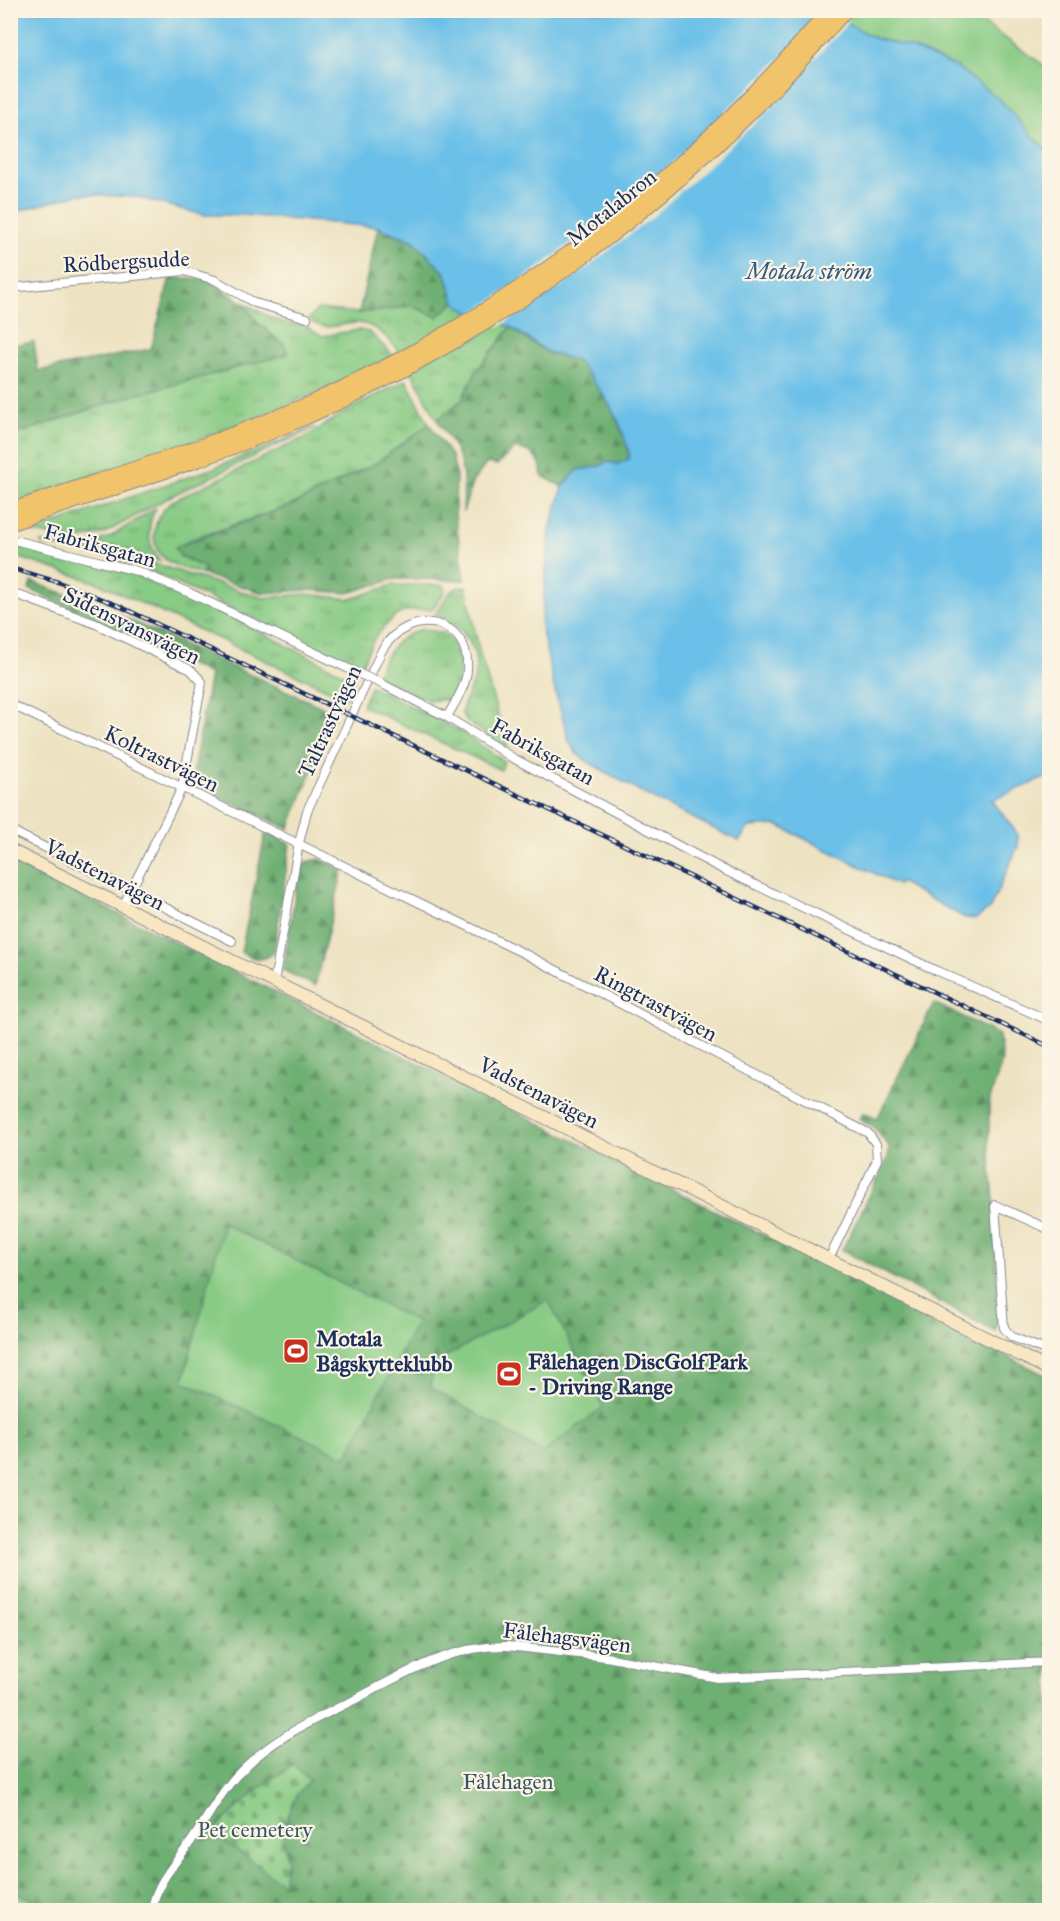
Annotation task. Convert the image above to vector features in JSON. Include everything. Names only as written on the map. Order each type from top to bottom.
[{"type":"highway","name":"Motalabron","points":[[364,384],[540,275],[607,226],[721,128],[776,72],[830,10]]},
{"type":"highway","name":"Motalabron","points":[[364,384],[497,316],[547,284],[614,234],[729,136],[845,10]]},
{"type":"highway","points":[[13,518],[247,441],[364,384]]},
{"type":"main road","name":"Vadstenavägen","points":[[10,850],[1050,1370]]},
{"type":"street","points":[[1043,10],[1050,15]]},
{"type":"street","name":"Rödbergsudde","points":[[10,288],[184,272],[215,280],[255,303],[307,318]]},
{"type":"street","name":"Fabriksgatan","points":[[10,539],[137,571],[190,593],[447,717],[513,758],[726,871],[937,971],[1050,1021]]},
{"type":"street","name":"Sidensvansvägen","points":[[10,591],[96,624],[197,674],[203,687],[182,788],[123,906]]},
{"type":"street","name":"Taltrastvägen","points":[[274,982],[298,843],[313,795],[382,650],[404,627],[420,622],[436,623],[446,627],[461,642],[467,661],[466,677],[447,717]]},
{"type":"street","name":"Koltrastvägen","points":[[10,704],[298,843]]},
{"type":"street","name":"Vadstenavägen","points":[[10,830],[232,941]]},
{"type":"street","name":"Ringtrastvägen","points":[[298,843],[525,954],[868,1133],[876,1144],[877,1160],[828,1261]]},
{"type":"street","points":[[1050,1230],[995,1205],[1004,1328],[1012,1337],[1050,1352]]},
{"type":"street","name":"Fålehagsvägen","points":[[152,1911],[155,1897],[171,1868],[222,1794],[256,1757],[298,1728],[443,1656],[491,1646],[507,1646],[606,1657],[718,1678],[1050,1662]]},
{"type":"green space","points":[[823,11],[966,11],[1049,69],[1049,155],[1045,148],[956,67],[912,48],[874,38]]},
{"type":"green space","points":[[378,227],[414,241],[446,274],[455,302],[437,317],[410,305],[359,313]]},
{"type":"green space","points":[[170,278],[208,279],[242,302],[258,323],[284,345],[288,354],[117,400],[11,436],[11,345],[34,342],[38,371],[151,349]]},
{"type":"green space","points":[[242,302],[271,318],[292,325],[303,325],[322,336],[358,330],[369,332],[394,356],[301,400],[253,419],[11,504],[10,436],[284,345],[258,323]]},
{"type":"green space","points":[[455,302],[470,313],[511,327],[476,372],[461,401],[437,420],[405,361],[383,334],[371,326],[357,323],[326,327],[308,320],[318,309],[359,313],[410,305],[437,317]]},
{"type":"green space","points":[[511,327],[540,348],[574,359],[593,378],[618,422],[628,449],[629,459],[618,464],[607,462],[600,466],[578,470],[563,487],[542,476],[540,463],[530,452],[515,448],[497,465],[487,463],[473,481],[463,512],[461,463],[437,420],[461,401],[476,372]]},
{"type":"green space","points":[[406,380],[429,424],[376,463],[292,505],[186,541],[180,556],[206,568],[202,574],[174,565],[160,553],[154,538],[155,530],[160,515],[171,502],[308,436],[343,413]]},
{"type":"green space","points":[[429,424],[452,457],[456,473],[455,515],[465,580],[394,579],[348,593],[307,590],[263,593],[202,574],[205,568],[180,556],[175,547],[292,505],[376,463]]},
{"type":"green space","points":[[315,427],[171,496],[103,534],[72,540],[30,532],[214,468]]},
{"type":"green space","points":[[156,508],[149,535],[152,548],[160,561],[128,550],[93,543],[110,537]]},
{"type":"green space","points":[[40,543],[87,547],[127,555],[263,598],[306,594],[351,599],[392,585],[444,585],[445,592],[432,609],[405,611],[395,616],[375,637],[360,668],[144,568],[105,556]]},
{"type":"green space","points":[[11,544],[135,575],[227,615],[354,679],[346,698],[98,583],[11,555]]},
{"type":"green space","points":[[32,582],[94,604],[335,713],[289,829],[191,784],[210,674],[29,589]]},
{"type":"green space","points":[[458,587],[466,587],[480,654],[508,749],[466,721],[462,714],[476,668],[473,648],[462,631],[435,614],[450,592]]},
{"type":"green space","points":[[421,629],[444,633],[455,649],[460,666],[459,675],[457,684],[446,700],[427,700],[376,676],[398,641]]},
{"type":"green space","points":[[371,686],[460,731],[504,761],[501,770],[362,706]]},
{"type":"green space","points":[[266,831],[290,844],[274,952],[266,958],[258,959],[241,952]]},
{"type":"green space","points":[[319,859],[343,869],[315,986],[283,970],[299,870],[307,862]]},
{"type":"green space","name":"Fålehagen","points":[[10,860],[1049,1377],[1049,1910],[58,1910],[11,1891]],"holes":[[[227,1797],[202,1834],[202,1825]]]},
{"type":"green space","points":[[934,1003],[999,1035],[1002,1062],[989,1102],[989,1146],[995,1211],[998,1314],[996,1332],[842,1250],[888,1158],[889,1146],[874,1128],[859,1119],[863,1113],[877,1119]]},
{"type":"green space","name":"Motala Bågskytteklubb","points":[[224,1224],[417,1322],[346,1457],[183,1381]]},
{"type":"green space","name":"Fålehagen DiscGolfPark - Driving Range","points":[[548,1300],[603,1407],[543,1453],[430,1387],[436,1362]]},
{"type":"green space","name":"Pet cemetery","points":[[293,1764],[310,1781],[298,1793],[282,1830],[287,1859],[283,1884],[212,1832],[258,1789]]},
{"type":"green space","points":[[10,1891],[58,1910],[11,1910]]},
{"type":"water","name":"Motala ström","points":[[11,11],[823,11],[874,38],[912,48],[956,67],[999,99],[1050,155],[1049,779],[1047,777],[992,800],[1018,835],[1018,846],[990,908],[976,919],[965,918],[900,882],[898,885],[777,825],[749,827],[739,841],[648,796],[577,754],[569,741],[541,626],[550,529],[563,487],[578,470],[600,466],[607,462],[618,464],[629,459],[620,425],[605,397],[578,361],[548,352],[511,327],[470,313],[455,302],[446,274],[414,241],[378,227],[243,215],[204,215],[136,197],[79,194],[11,213]]},
{"type":"pier","points":[[830,10],[850,20],[762,117],[655,215],[581,272],[500,327],[469,316],[536,270],[665,170]]},
{"type":"railway","points":[[10,568],[58,582],[117,605],[1050,1047]]},
{"type":"place","name":"Motala Bågskytteklubb","points":[[296,1351]]},
{"type":"place","name":"Fålehagen DiscGolfPark - Driving Range","points":[[509,1374]]}]
